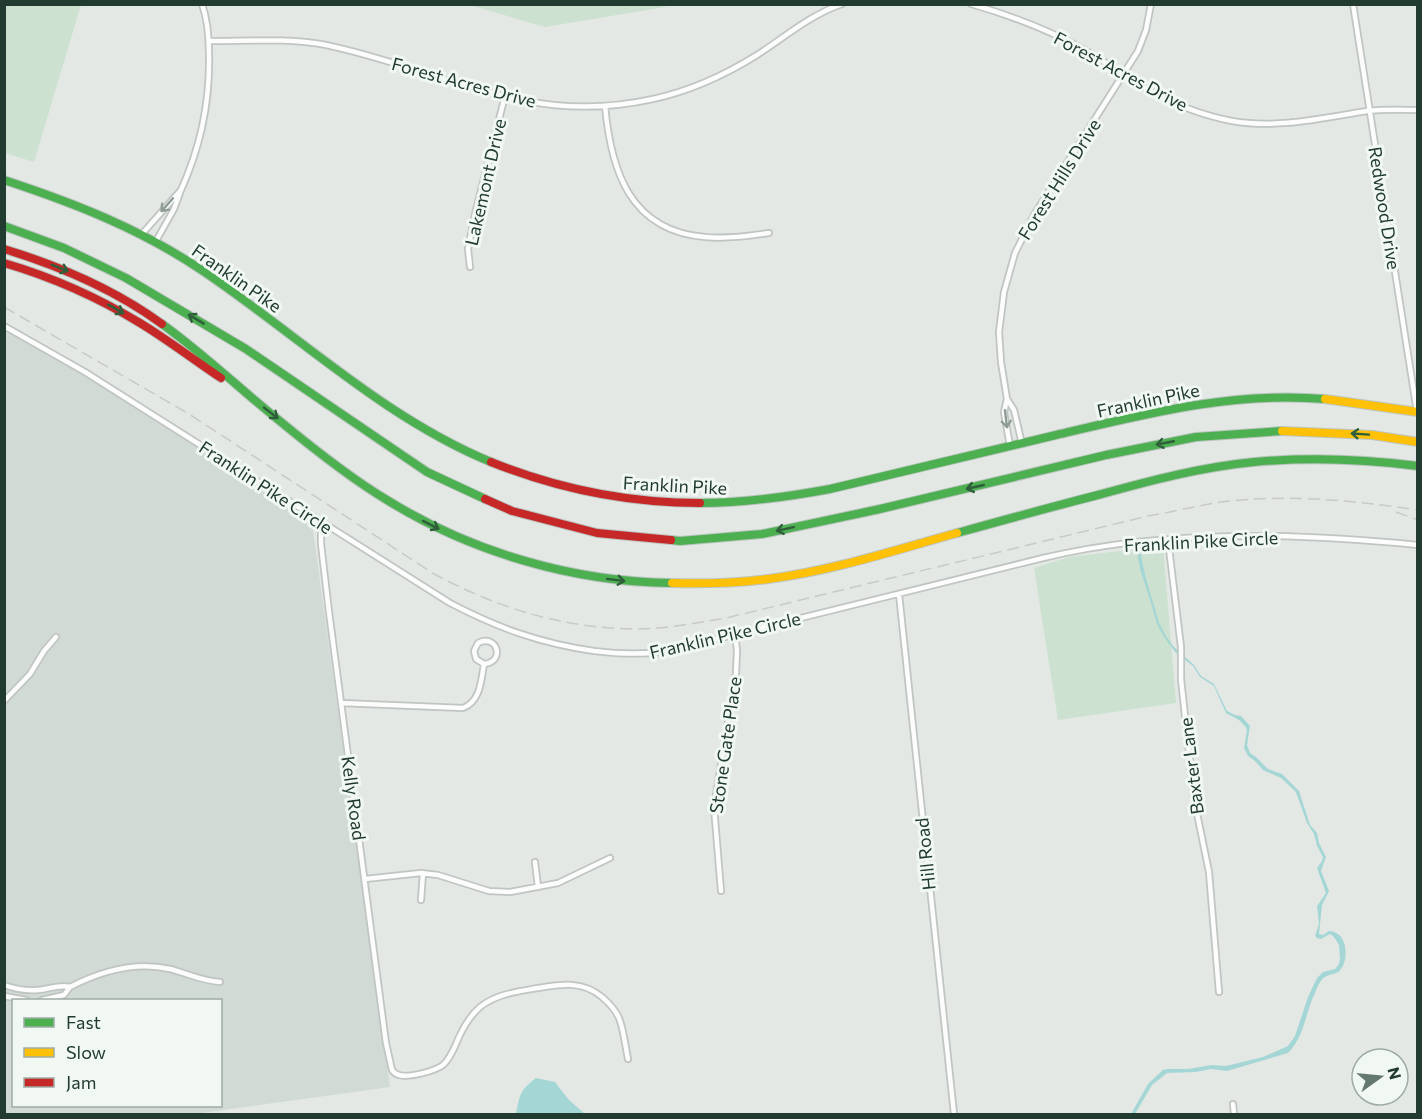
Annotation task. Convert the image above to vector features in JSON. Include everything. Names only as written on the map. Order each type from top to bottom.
[{"type":"main road","name":"Franklin Pike","points":[[4,180],[90,210],[156,241],[203,271],[371,393],[433,434],[461,449],[517,473],[546,482],[578,491],[630,500],[671,504],[717,504],[756,501],[830,489],[1173,408],[1233,400],[1321,399],[1417,412]]},
{"type":"main road","points":[[4,228],[64,248],[126,278],[246,349],[427,472],[512,511],[597,533],[680,541],[762,534],[880,509],[1106,455],[1196,437],[1284,431],[1372,435],[1418,442]]},
{"type":"main road","points":[[4,249],[72,273],[141,309],[186,342],[254,400],[359,482],[398,507],[448,533],[499,554],[542,567],[608,579],[652,584],[697,585],[730,583],[808,572],[1153,480],[1229,464],[1274,459],[1319,458],[1374,460],[1418,466]]},
{"type":"main road","points":[[4,263],[53,279],[103,302],[152,331],[254,400]]},
{"type":"street","points":[[156,241],[174,208],[194,161],[204,120],[210,82],[207,20],[202,4]]},
{"type":"street","name":"Forest Acres Drive","points":[[209,41],[288,41],[325,45],[505,96],[542,103],[605,106],[652,99],[709,80],[748,60],[812,18],[842,4]]},
{"type":"street","name":"Forest Acres Drive","points":[[971,4],[1017,19],[1058,36],[1177,105],[1219,118],[1245,123],[1287,123],[1370,111],[1418,110]]},
{"type":"street","name":"Forest Hills Drive","points":[[1010,446],[1004,412],[1007,399],[999,332],[1008,277],[1015,253],[1043,200],[1143,41],[1151,4]]},
{"type":"street","name":"Redwood Drive","points":[[1353,4],[1417,412]]},
{"type":"street","name":"Lakemont Drive","points":[[470,267],[468,249],[472,224],[505,96]]},
{"type":"street","points":[[605,106],[612,154],[619,174],[631,197],[651,218],[676,231],[700,237],[769,233]]},
{"type":"street","points":[[142,234],[181,190]]},
{"type":"street","name":"Franklin Pike Circle","points":[[4,326],[95,378],[450,603],[500,627],[535,639],[591,650],[646,654],[676,649],[1070,551],[1168,540],[1284,536],[1418,545]]},
{"type":"street","name":"Forest Hills Drive","points":[[1007,399],[1014,410],[1022,444]]},
{"type":"street","name":"Kelly Road","points":[[321,522],[321,544],[341,703],[390,1065],[394,1073],[400,1076],[441,1066],[449,1058],[467,1023],[486,1002],[509,993],[565,984],[590,988],[611,1006],[619,1019],[628,1059]]},
{"type":"street","name":"Baxter Lane","points":[[1168,540],[1195,805],[1209,872],[1219,992]]},
{"type":"street","name":"Hill Road","points":[[899,594],[954,1114]]},
{"type":"street","name":"Stone Gate Place","points":[[721,891],[714,807],[736,673],[735,635]]},
{"type":"street","points":[[4,701],[30,674],[56,637]]},
{"type":"street","points":[[486,640],[495,645],[497,653],[493,661],[484,664],[476,659],[474,650],[480,642],[486,640]]},
{"type":"street","points":[[341,703],[463,708],[470,705],[476,698],[484,664]]},
{"type":"street","points":[[365,879],[423,873],[438,875],[495,892],[515,891],[567,880],[610,858]]},
{"type":"street","points":[[535,862],[538,887]]},
{"type":"street","points":[[421,900],[423,873]]},
{"type":"street","points":[[46,999],[64,995],[70,987],[111,970],[135,966],[160,967],[219,982]]},
{"type":"street","points":[[4,985],[33,991],[62,985],[70,987]]},
{"type":"street","points":[[4,996],[20,999]]},
{"type":"street","points":[[1233,1104],[1234,1114]]},
{"type":"shaded area","points":[[4,324],[310,509],[390,1087],[195,1114],[5,1114]]},
{"type":"green space","points":[[4,5],[81,5],[34,162],[5,153]]},
{"type":"green space","points":[[470,5],[667,5],[545,27]]},
{"type":"green space","points":[[1163,546],[1176,703],[1058,720],[1034,568],[1069,557]]},
{"type":"water","points":[[1140,550],[1159,623],[1166,636],[1173,646],[1194,665],[1201,676],[1214,684],[1227,711],[1241,716],[1250,726],[1247,745],[1250,753],[1268,769],[1282,774],[1299,791],[1310,825],[1317,833],[1326,857],[1321,871],[1329,891],[1322,905],[1319,934],[1323,935],[1329,931],[1338,934],[1345,945],[1346,956],[1339,971],[1325,977],[1319,984],[1298,1039],[1288,1053],[1227,1071],[1211,1069],[1167,1073],[1152,1085],[1135,1114],[1131,1114],[1148,1084],[1163,1070],[1212,1065],[1226,1066],[1263,1057],[1288,1046],[1295,1036],[1317,978],[1323,972],[1335,969],[1340,959],[1339,945],[1334,937],[1330,934],[1321,939],[1315,936],[1319,924],[1317,906],[1326,893],[1317,868],[1323,857],[1297,795],[1281,778],[1263,770],[1248,756],[1244,748],[1247,730],[1245,726],[1226,713],[1214,686],[1200,677],[1193,666],[1176,653],[1164,637],[1157,624],[1140,569],[1137,551]]},
{"type":"water","points":[[536,1078],[555,1082],[568,1099],[585,1114],[516,1114],[521,1094],[526,1086]]},
{"type":"railway","points":[[4,307],[189,414],[434,574],[506,606],[581,625],[646,629],[726,618],[1148,516],[1221,502],[1270,498],[1319,499],[1418,510]]},
{"type":"railway","points":[[1396,512],[1418,520]]},
{"type":"traffic: fast","points":[[4,180],[106,218],[156,242],[203,271],[342,374],[414,423],[491,462]]},
{"type":"traffic: fast","points":[[4,226],[64,248],[126,278],[246,349],[427,472],[485,499]]},
{"type":"traffic: fast","points":[[162,324],[333,463],[373,491],[419,518],[453,535],[524,561],[598,577],[672,583]]},
{"type":"traffic: fast","points":[[700,503],[765,499],[830,489],[1123,419],[1189,406],[1257,398],[1325,399]]},
{"type":"traffic: fast","points":[[671,540],[762,534],[880,509],[1106,455],[1196,437],[1282,431]]},
{"type":"traffic: fast","points":[[957,533],[1156,480],[1234,464],[1316,459],[1418,466]]},
{"type":"traffic: slow","points":[[1325,399],[1418,412]]},
{"type":"traffic: slow","points":[[1282,431],[1372,435],[1418,442]]},
{"type":"traffic: slow","points":[[672,583],[732,582],[816,571],[957,533]]},
{"type":"traffic: jam","points":[[4,249],[46,263],[106,289],[162,324]]},
{"type":"traffic: jam","points":[[4,263],[74,288],[124,314],[221,378]]},
{"type":"traffic: jam","points":[[491,462],[542,480],[594,493],[646,500],[700,503]]},
{"type":"traffic: jam","points":[[485,499],[512,511],[597,533],[671,540]]}]
